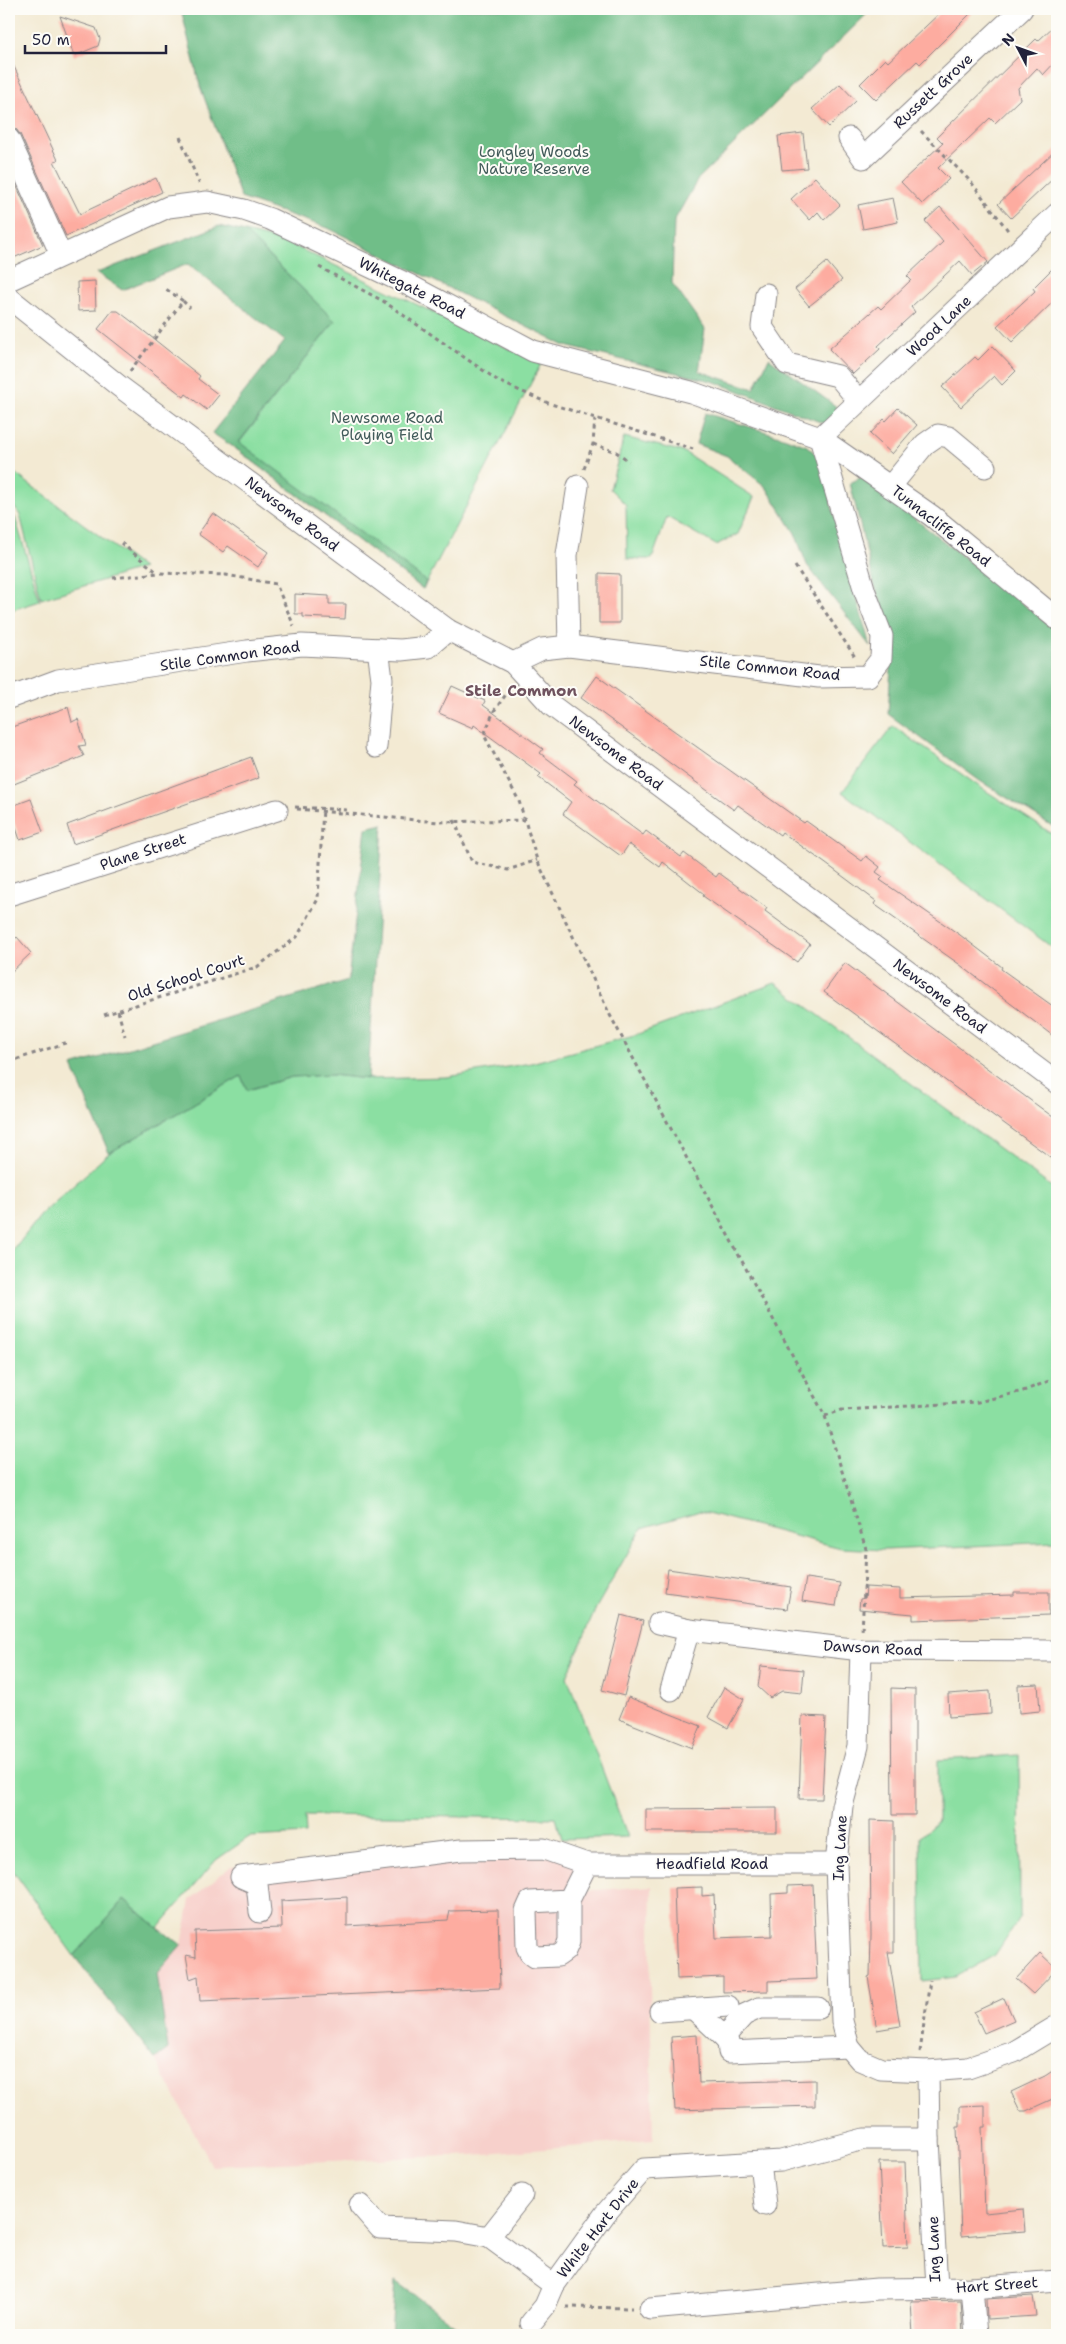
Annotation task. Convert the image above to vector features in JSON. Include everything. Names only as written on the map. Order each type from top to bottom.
[{"type":"street","name":"Russett Grove","points":[[849,138],[863,158],[1022,9]]},
{"type":"street","points":[[9,139],[61,255]]},
{"type":"street","name":"Whitegate Road","points":[[9,280],[168,207],[206,202],[244,210],[270,219],[409,285],[533,351],[691,392],[820,438]]},
{"type":"street","name":"Wood Lane","points":[[820,438],[858,400],[1022,250],[1057,214]]},
{"type":"street","points":[[766,294],[762,327],[787,364],[838,376],[858,400]]},
{"type":"street","name":"Newsome Road","points":[[9,298],[118,386],[448,630],[517,668],[552,705],[1057,1083]]},
{"type":"street","points":[[890,486],[925,444],[938,435],[949,437],[956,441],[985,467]]},
{"type":"street","points":[[820,438],[864,592],[882,636],[882,659],[868,676]]},
{"type":"street","name":"Tunnacliffe Road","points":[[820,438],[932,516],[1057,619]]},
{"type":"street","points":[[569,646],[567,555],[578,486]]},
{"type":"street","name":"Stile Common Road","points":[[9,698],[58,680],[302,645],[378,649],[428,647],[448,630]]},
{"type":"street","name":"Stile Common Road","points":[[517,668],[542,649],[569,646],[819,677],[868,676]]},
{"type":"street","points":[[376,747],[382,680],[378,649]]},
{"type":"street","name":"Plane Street","points":[[9,895],[278,810]]},
{"type":"street","name":"Dawson Road","points":[[659,1623],[689,1630],[861,1650],[1057,1651]]},
{"type":"street","points":[[671,1690],[689,1630]]},
{"type":"street","name":"Ing Lane","points":[[848,2047],[842,2020],[836,1864],[842,1806],[858,1746],[861,1650]]},
{"type":"street","name":"Headfield Road","points":[[260,1912],[257,1884],[241,1877],[461,1850],[544,1849],[587,1864],[836,1864]]},
{"type":"street","points":[[570,1896],[587,1864]]},
{"type":"street","points":[[660,2011],[728,2006]]},
{"type":"street","points":[[727,2044],[744,2015],[759,2008],[818,2008]]},
{"type":"street","points":[[694,2009],[727,2044],[848,2047],[860,2060],[881,2069],[968,2068],[1005,2056],[1057,2026]]},
{"type":"street","name":"Ing Lane","points":[[650,2309],[877,2289],[937,2288],[922,2070]]},
{"type":"street","name":"White Hart Drive","points":[[531,2323],[544,2306],[554,2285],[605,2214],[644,2168],[781,2161],[864,2139],[928,2139]]},
{"type":"street","points":[[760,2163],[765,2205]]},
{"type":"street","points":[[360,2205],[380,2228],[456,2231],[489,2237],[522,2195]]},
{"type":"street","name":"White Hart Drive","points":[[489,2237],[554,2285]]},
{"type":"street","name":"Hart Street","points":[[937,2288],[972,2288],[1057,2282]]},
{"type":"street","points":[[972,2288],[976,2335]]},
{"type":"path","points":[[906,116],[971,182],[1022,250]]},
{"type":"path","points":[[180,137],[206,202]]},
{"type":"path","points":[[315,264],[383,301],[500,382],[548,403],[693,449]]},
{"type":"path","points":[[166,290],[190,308]]},
{"type":"path","points":[[118,386],[183,302]]},
{"type":"path","points":[[578,486],[593,444],[596,418]]},
{"type":"path","points":[[593,444],[616,452],[629,461]]},
{"type":"path","points":[[121,542],[158,573]]},
{"type":"path","points":[[796,566],[868,676]]},
{"type":"path","points":[[113,578],[158,573],[226,575],[276,584],[302,645]]},
{"type":"path","points":[[517,668],[494,711],[484,736],[519,800],[537,860],[596,986],[825,1416],[866,1549],[861,1650]]},
{"type":"path","points":[[278,810],[350,810]]},
{"type":"path","points":[[323,810],[390,818],[525,820]]},
{"type":"path","name":"Old School Court","points":[[104,1015],[257,967],[297,937],[318,899],[323,810]]},
{"type":"path","points":[[454,820],[472,862],[508,870],[537,860]]},
{"type":"path","name":"Old School Court","points":[[118,1011],[125,1036]]},
{"type":"path","points":[[9,1062],[68,1042]]},
{"type":"path","points":[[825,1416],[842,1410],[978,1402],[1024,1391],[1057,1378]]},
{"type":"path","points":[[922,2070],[930,1980]]},
{"type":"path","points":[[544,2306],[650,2309]]},
{"type":"shaded area","points":[[578,1854],[584,1891],[652,1886],[650,1986],[653,2140],[473,2155],[212,2166],[155,2059],[168,2049],[157,1974],[182,1945],[190,1900],[231,1866]]},
{"type":"green space","name":"Longley Woods Nature Reserve","points":[[181,9],[872,9],[698,179],[674,221],[672,283],[705,329],[699,371],[754,389],[769,358],[841,410],[828,425],[715,382],[565,346],[328,228],[241,198],[200,86]]},
{"type":"green space","points":[[219,226],[245,232],[335,321],[239,442],[426,581],[423,589],[235,448],[212,433],[285,341],[188,264],[122,290],[97,273]]},
{"type":"green space","name":"Newsome Road Playing Field","points":[[245,232],[286,242],[541,364],[423,589],[235,448],[335,321]]},
{"type":"green space","points":[[705,413],[807,446],[820,458],[841,543],[870,646],[807,565],[795,533],[766,487],[727,456],[696,444]]},
{"type":"green space","points":[[624,437],[684,452],[754,497],[738,534],[716,545],[667,517],[652,559],[627,559],[626,505],[610,489]]},
{"type":"green space","points":[[9,469],[143,568],[41,599],[20,515],[9,500]]},
{"type":"green space","points":[[862,477],[1057,631],[1057,829],[980,781],[888,714],[893,635],[875,587],[850,483]]},
{"type":"green space","points":[[15,517],[40,601],[9,611],[9,519]]},
{"type":"green space","points":[[893,726],[980,787],[1057,837],[1057,951],[842,792]]},
{"type":"green space","points":[[383,824],[368,1079],[331,1075],[292,1077],[247,1090],[241,1076],[109,1153],[72,1066],[348,980],[366,828]]},
{"type":"green space","points":[[775,983],[1057,1191],[1057,1542],[884,1550],[841,1548],[700,1511],[642,1528],[596,1608],[567,1677],[628,1837],[562,1839],[556,1818],[305,1815],[306,1834],[249,1837],[216,1860],[158,1928],[124,1899],[74,1956],[9,1865],[9,1256],[41,1215],[109,1153],[241,1076],[247,1090],[292,1077],[331,1075],[368,1079],[447,1077],[531,1063],[638,1034]]},
{"type":"green space","points":[[1019,1755],[1020,1917],[995,1955],[956,1977],[922,1981],[920,1837],[938,1821],[938,1760]]},
{"type":"green space","points":[[124,1899],[158,1928],[182,1945],[157,1974],[168,2049],[155,2059],[74,1956]]},
{"type":"green space","points":[[395,2281],[469,2335],[391,2335]]},
{"type":"building","points":[[944,9],[975,9],[920,64],[917,61],[876,100],[860,84],[885,59],[888,62]]},
{"type":"building","points":[[60,16],[96,28],[100,39],[98,46],[74,56]]},
{"type":"building","points":[[1057,23],[1057,60],[1043,75],[1037,68],[1018,88],[1020,99],[995,123],[990,118],[938,168],[949,179],[922,204],[901,182],[943,143],[937,137],[1036,39],[1038,41]]},
{"type":"building","points":[[9,56],[58,160],[54,161],[80,214],[156,178],[162,192],[66,236],[20,134],[16,129],[9,127]]},
{"type":"building","points":[[840,84],[856,101],[829,127],[812,109]]},
{"type":"building","points":[[803,133],[807,168],[782,170],[778,136]]},
{"type":"building","points":[[1057,149],[1057,175],[1011,218],[998,204]]},
{"type":"building","points":[[9,169],[43,245],[9,260]]},
{"type":"building","points":[[815,177],[840,205],[824,220],[818,212],[810,220],[791,199]]},
{"type":"building","points":[[893,198],[898,222],[863,229],[858,205]]},
{"type":"building","points":[[940,207],[988,262],[972,275],[960,261],[911,307],[915,312],[878,346],[880,349],[853,374],[829,349],[878,306],[881,309],[911,280],[907,276],[943,242],[925,221]]},
{"type":"building","points":[[827,262],[842,280],[809,306],[795,289]]},
{"type":"building","points":[[1057,264],[1057,298],[1012,342],[997,326],[1035,291],[1033,288]]},
{"type":"building","points":[[95,281],[96,310],[78,311],[77,282]]},
{"type":"building","points":[[112,311],[118,311],[135,324],[200,376],[198,379],[219,395],[207,410],[186,394],[184,397],[98,329]]},
{"type":"building","points":[[992,346],[1016,371],[1002,385],[994,376],[961,407],[942,387],[975,357],[978,360]]},
{"type":"building","points":[[898,408],[917,425],[892,454],[870,434]]},
{"type":"building","points":[[213,513],[268,552],[258,567],[228,546],[223,552],[198,534]]},
{"type":"building","points":[[599,573],[620,574],[620,623],[599,623]]},
{"type":"building","points":[[295,594],[329,596],[329,604],[346,604],[345,619],[303,617],[303,614],[295,614]]},
{"type":"building","points":[[597,676],[804,823],[806,821],[862,861],[866,856],[880,867],[876,872],[883,877],[880,880],[960,935],[1002,967],[1001,969],[1057,1009],[1057,1039],[959,964],[874,904],[876,901],[782,832],[780,835],[738,805],[734,810],[581,698]]},
{"type":"building","points":[[452,686],[485,701],[483,705],[543,749],[540,753],[577,781],[574,784],[643,835],[646,831],[681,857],[684,853],[716,877],[719,873],[767,908],[765,911],[810,944],[797,962],[703,896],[704,894],[663,862],[660,867],[629,844],[621,856],[563,814],[571,802],[538,777],[541,774],[474,725],[473,728],[439,713]]},
{"type":"building","points":[[68,707],[72,722],[78,719],[86,745],[79,746],[84,756],[14,784],[9,769],[9,728]]},
{"type":"building","points":[[251,757],[259,778],[73,844],[67,825]]},
{"type":"building","points":[[31,799],[43,832],[20,840],[9,807]]},
{"type":"building","points":[[17,937],[31,953],[9,974],[9,944]]},
{"type":"building","points":[[845,963],[1057,1120],[1057,1162],[824,992]]},
{"type":"building","points":[[668,1569],[791,1587],[787,1609],[665,1592]]},
{"type":"building","points":[[806,1578],[840,1583],[836,1606],[802,1601]]},
{"type":"building","points":[[866,1587],[900,1589],[900,1598],[1014,1595],[1014,1592],[1049,1592],[1049,1615],[913,1620],[913,1614],[859,1609],[860,1599],[865,1598]]},
{"type":"building","points":[[621,1615],[643,1621],[624,1696],[602,1690]]},
{"type":"building","points":[[761,1666],[804,1670],[802,1693],[782,1691],[770,1698],[758,1687]]},
{"type":"building","points":[[1038,1684],[1040,1711],[1019,1713],[1018,1685]]},
{"type":"building","points":[[724,1687],[744,1699],[728,1728],[708,1717]]},
{"type":"building","points":[[891,1688],[915,1689],[915,1815],[892,1815]]},
{"type":"building","points":[[990,1691],[991,1714],[949,1717],[948,1694]]},
{"type":"building","points":[[628,1697],[701,1726],[692,1748],[619,1719]]},
{"type":"building","points":[[802,1716],[826,1717],[822,1799],[799,1799]]},
{"type":"building","points":[[777,1808],[777,1832],[646,1832],[646,1809]]},
{"type":"building","points":[[870,1820],[894,1821],[894,1952],[888,1952],[900,2026],[877,2030],[868,1977],[870,1976],[871,1935]]},
{"type":"building","points":[[813,1885],[817,1979],[768,1981],[768,1991],[723,1992],[723,1977],[677,1979],[674,1888],[702,1887],[702,1896],[714,1895],[716,1938],[772,1936],[771,1894],[788,1893],[788,1886]]},
{"type":"building","points":[[347,1897],[347,1926],[448,1920],[450,1911],[498,1910],[500,1988],[200,2001],[198,1976],[190,1979],[186,1955],[196,1957],[195,1931],[282,1928],[281,1901]]},
{"type":"building","points":[[1040,1953],[1057,1969],[1033,1994],[1016,1979]]},
{"type":"building","points":[[1004,1998],[1014,2020],[984,2033],[974,2012]]},
{"type":"building","points":[[697,2035],[699,2083],[815,2080],[815,2106],[675,2110],[671,2037]]},
{"type":"building","points":[[1057,2068],[1057,2097],[1026,2111],[1020,2111],[1011,2092],[1045,2076]]},
{"type":"building","points":[[985,2105],[985,2127],[982,2127],[985,2213],[1023,2209],[1025,2231],[961,2236],[957,2127],[960,2127],[960,2106]]},
{"type":"building","points":[[879,2162],[905,2162],[908,2247],[883,2248]]},
{"type":"building","points":[[1033,2296],[1036,2316],[987,2319],[986,2299]]},
{"type":"building","points":[[961,2301],[963,2335],[913,2335],[911,2302]]},
{"type":"district","name":"Stile Common","points":[[521,690]]}]
